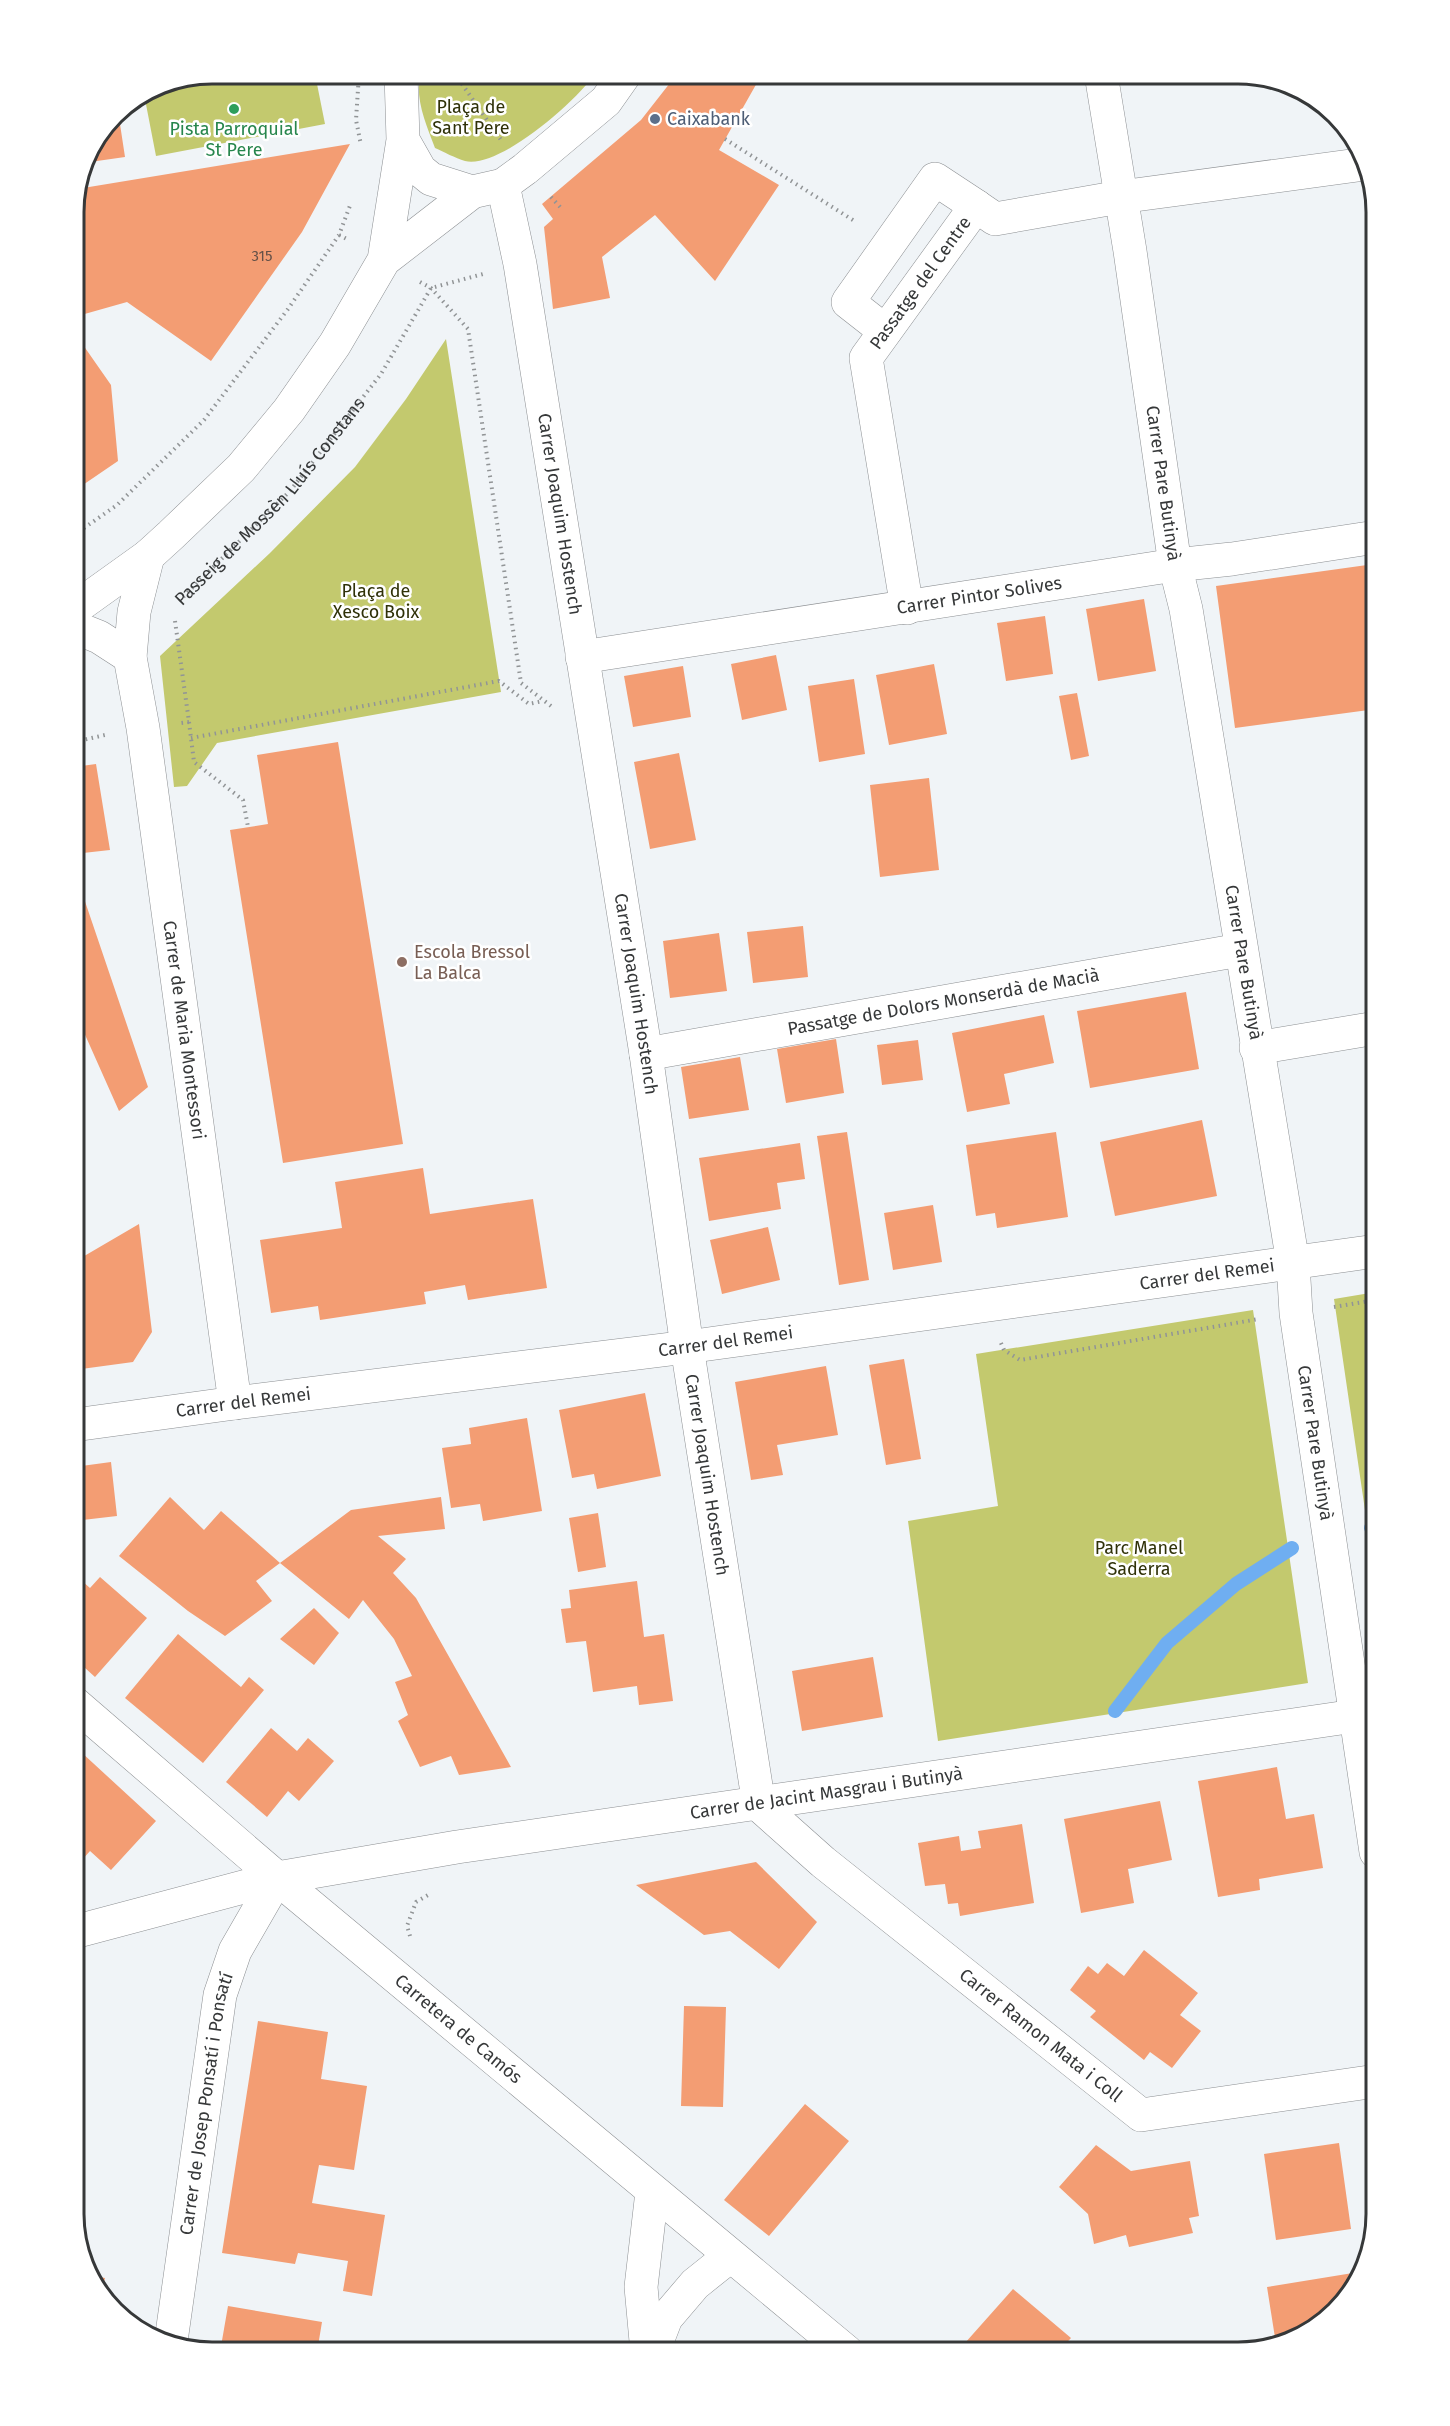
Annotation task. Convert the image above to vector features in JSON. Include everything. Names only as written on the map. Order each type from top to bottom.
[{"type":"street","points":[[84,602],[148,556],[241,468],[289,410],[335,344],[384,260],[403,140],[401,84]]},
{"type":"street","points":[[384,260],[472,192],[504,185],[606,101],[618,84]]},
{"type":"street","name":"Carrer Pare Butinyà","points":[[1103,84],[1132,262],[1175,565],[1186,609],[1256,1048],[1293,1263],[1296,1313],[1366,1715]]},
{"type":"street","points":[[403,140],[420,170],[431,179],[472,192]]},
{"type":"street","name":"Passatge del Centre","points":[[907,608],[866,358],[976,206],[995,219],[1120,197],[1357,165]]},
{"type":"street","points":[[885,331],[848,302],[936,179],[976,206]]},
{"type":"street","name":"Carrer Joaquim Hostench","points":[[504,185],[520,264],[646,1054],[687,1347],[759,1805]]},
{"type":"street","name":"Carrer Pintor Solives","points":[[582,657],[1175,565],[1232,559],[1366,539]]},
{"type":"street","name":"Carrer de Maria Montessori","points":[[148,556],[134,612],[130,657],[143,728],[235,1403]]},
{"type":"street","points":[[84,631],[99,637],[130,657]]},
{"type":"street","name":"Passatge de Dolors Monserdà de Macià","points":[[646,1054],[1240,950]]},
{"type":"street","points":[[1256,1048],[1366,1030]]},
{"type":"street","name":"Carrer del Remei","points":[[84,1424],[687,1347],[1366,1253]]},
{"type":"street","name":"Carretera de Camós","points":[[84,1712],[277,1878],[835,2342]]},
{"type":"street","name":"Carrer de Jacint Masgrau i Butinyà","points":[[84,1929],[277,1878],[457,1847],[759,1805],[1366,1715]]},
{"type":"street","name":"Carrer Ramon Mata i Coll","points":[[759,1805],[823,1862],[1141,2115],[1366,2084]]},
{"type":"street","name":"Carrer de Josep Ponsatí i Ponsatí","points":[[172,2335],[220,1995],[235,1951],[277,1878]]},
{"type":"street","points":[[646,2342],[641,2287],[652,2192]]},
{"type":"street","points":[[657,2342],[666,2318],[695,2284],[730,2256]]},
{"type":"path","points":[[358,84],[356,120],[363,155]]},
{"type":"path","points":[[725,139],[890,243]]},
{"type":"path","points":[[84,528],[117,505],[204,420],[288,309],[339,235],[431,288],[468,329],[521,683],[559,713]]},
{"type":"path","name":"Passeig de Mossèn Lluís Constans","points":[[173,607],[290,491],[381,374],[431,288]]},
{"type":"path","name":"Passeig de Mossèn Lluís Constans","points":[[175,618],[194,762],[243,800],[248,827]]},
{"type":"path","points":[[191,738],[499,681],[530,704],[587,691]]},
{"type":"path","points":[[84,740],[143,728],[189,722]]},
{"type":"path","points":[[1000,1339],[1004,1350],[1020,1360],[1366,1302]]},
{"type":"green space","name":"Pista Parroquial St Pere","points":[[204,84],[317,84],[325,124],[156,156],[146,103],[155,97],[187,86]]},
{"type":"green space","name":"Plaça de Sant Pere","points":[[419,84],[587,84],[555,116],[536,131],[497,155],[480,161],[465,161],[435,148],[425,121]]},
{"type":"green space","name":"Plaça de Xesco Boix","points":[[446,339],[501,692],[217,743],[187,786],[174,787],[160,656],[270,553],[355,467],[406,399]]},
{"type":"green space","points":[[1366,1294],[1366,1517],[1334,1299]]},
{"type":"green space","name":"Parc Manel Saderra","points":[[1253,1310],[1308,1683],[938,1741],[908,1521],[998,1506],[976,1354]]},
{"type":"building","points":[[669,84],[756,84],[719,150],[779,185],[715,281],[655,215],[602,257],[610,298],[553,309],[544,227],[553,219],[542,204],[641,120]]},
{"type":"building","points":[[120,124],[125,157],[95,161],[110,134]]},
{"type":"building","points":[[350,144],[302,232],[211,361],[127,302],[84,314],[86,188]]},
{"type":"building","points":[[84,346],[111,385],[118,461],[84,484]]},
{"type":"building","points":[[1366,565],[1366,710],[1235,728],[1216,586]]},
{"type":"building","points":[[1144,599],[1156,671],[1098,681],[1086,609]]},
{"type":"building","points":[[1045,616],[1053,674],[1006,681],[997,623]]},
{"type":"building","points":[[776,655],[787,710],[742,720],[731,664]]},
{"type":"building","points":[[934,664],[947,734],[889,745],[876,675]]},
{"type":"building","points":[[683,666],[691,717],[633,727],[624,676]]},
{"type":"building","points":[[854,679],[865,754],[819,762],[808,686]]},
{"type":"building","points":[[1077,693],[1089,756],[1071,760],[1059,696]]},
{"type":"building","points":[[338,742],[403,1144],[283,1163],[230,830],[268,824],[257,755]]},
{"type":"building","points":[[679,753],[696,840],[650,849],[634,762]]},
{"type":"building","points":[[96,764],[110,850],[84,853],[84,766]]},
{"type":"building","points":[[929,778],[939,870],[880,877],[870,785]]},
{"type":"building","points":[[84,898],[148,1087],[119,1111],[84,1032]]},
{"type":"building","points":[[803,926],[808,977],[753,983],[747,932]]},
{"type":"building","points":[[719,933],[727,991],[670,998],[663,941]]},
{"type":"building","points":[[1186,992],[1199,1069],[1090,1088],[1077,1011]]},
{"type":"building","points":[[1044,1015],[1054,1063],[1004,1074],[1010,1104],[967,1112],[952,1033]]},
{"type":"building","points":[[836,1039],[844,1093],[786,1103],[777,1049]]},
{"type":"building","points":[[918,1040],[923,1080],[882,1085],[877,1045]]},
{"type":"building","points":[[740,1057],[749,1110],[689,1119],[681,1067]]},
{"type":"building","points":[[1202,1120],[1217,1196],[1115,1216],[1100,1142]]},
{"type":"building","points":[[847,1132],[869,1280],[839,1285],[817,1136]]},
{"type":"building","points":[[1056,1132],[1068,1217],[997,1228],[995,1213],[976,1216],[966,1145]]},
{"type":"building","points":[[800,1143],[805,1179],[777,1183],[781,1209],[709,1221],[699,1158]]},
{"type":"building","points":[[423,1168],[430,1214],[533,1199],[547,1288],[468,1300],[465,1285],[424,1292],[426,1304],[320,1320],[318,1306],[271,1313],[260,1240],[342,1228],[335,1182]]},
{"type":"building","points":[[933,1205],[942,1262],[893,1270],[884,1213]]},
{"type":"building","points":[[139,1224],[152,1332],[133,1362],[84,1369],[84,1256]]},
{"type":"building","points":[[768,1227],[780,1280],[722,1294],[710,1240]]},
{"type":"building","points":[[904,1359],[921,1459],[886,1465],[869,1365]]},
{"type":"building","points":[[826,1366],[838,1435],[777,1445],[783,1475],[751,1480],[735,1382]]},
{"type":"building","points":[[645,1393],[661,1476],[597,1489],[594,1474],[572,1478],[559,1410]]},
{"type":"building","points":[[527,1418],[542,1511],[483,1521],[480,1504],[451,1508],[442,1448],[471,1444],[469,1428]]},
{"type":"building","points":[[111,1462],[117,1516],[84,1520],[84,1466]]},
{"type":"building","points":[[170,1497],[204,1530],[221,1511],[280,1563],[256,1581],[272,1601],[225,1636],[188,1611],[119,1556]]},
{"type":"building","points":[[441,1497],[445,1529],[378,1536],[406,1559],[393,1573],[416,1598],[511,1767],[459,1775],[451,1756],[420,1767],[398,1721],[408,1715],[395,1682],[412,1676],[394,1639],[363,1600],[349,1619],[280,1563],[351,1510]]},
{"type":"building","points":[[598,1513],[606,1567],[578,1572],[569,1518]]},
{"type":"building","points":[[100,1577],[147,1618],[95,1677],[84,1667],[84,1583],[90,1588]]},
{"type":"building","points":[[637,1581],[644,1637],[664,1634],[673,1701],[639,1705],[637,1686],[593,1692],[586,1641],[566,1643],[561,1609],[571,1608],[569,1590]]},
{"type":"building","points":[[314,1608],[339,1633],[314,1665],[280,1639]]},
{"type":"building","points":[[178,1634],[241,1687],[249,1677],[264,1690],[203,1763],[125,1698]]},
{"type":"building","points":[[873,1657],[883,1717],[802,1731],[792,1671]]},
{"type":"building","points":[[271,1728],[297,1751],[308,1738],[334,1761],[299,1801],[288,1791],[267,1817],[226,1782]]},
{"type":"building","points":[[84,1755],[156,1821],[111,1870],[90,1851],[84,1858]]},
{"type":"building","points":[[1277,1767],[1286,1819],[1314,1814],[1323,1868],[1259,1879],[1260,1890],[1218,1897],[1198,1781]]},
{"type":"building","points":[[1160,1801],[1172,1860],[1128,1869],[1134,1903],[1081,1913],[1064,1819]]},
{"type":"building","points":[[1022,1824],[1034,1903],[960,1916],[958,1903],[948,1904],[945,1884],[925,1886],[918,1843],[959,1836],[961,1851],[981,1848],[978,1831]]},
{"type":"building","points":[[756,1862],[817,1922],[779,1969],[730,1931],[704,1935],[636,1885]]},
{"type":"building","points":[[1144,1950],[1198,1993],[1180,2015],[1201,2031],[1172,2068],[1150,2052],[1144,2060],[1090,2017],[1096,2011],[1070,1990],[1088,1966],[1098,1974],[1107,1963],[1124,1976]]},
{"type":"building","points":[[684,2006],[726,2007],[723,2107],[681,2106]]},
{"type":"building","points":[[258,2021],[328,2032],[321,2079],[367,2086],[354,2170],[319,2165],[312,2203],[385,2215],[372,2296],[343,2291],[348,2261],[298,2253],[295,2264],[222,2253]]},
{"type":"building","points":[[805,2104],[849,2141],[769,2236],[724,2200]]},
{"type":"building","points":[[1339,2143],[1351,2229],[1276,2240],[1264,2154]]},
{"type":"building","points":[[1096,2145],[1131,2171],[1190,2161],[1199,2216],[1189,2218],[1193,2233],[1129,2247],[1126,2235],[1094,2244],[1088,2214],[1059,2187]]},
{"type":"building","points":[[1352,2273],[1334,2298],[1322,2310],[1295,2329],[1275,2337],[1267,2287]]},
{"type":"building","points":[[1013,2289],[1071,2338],[1067,2342],[966,2342]]},
{"type":"building","points":[[228,2306],[322,2322],[319,2342],[222,2342]]},
{"type":"waterway","points":[[1115,1711],[1167,1643],[1236,1584],[1292,1548]]},
{"type":"place","name":"Pista Parroquial St Pere","points":[[234,109]]},
{"type":"place","name":"Caixabank","points":[[655,119]]},
{"type":"place","name":"Escola Bressol La Balca","points":[[402,962]]}]
